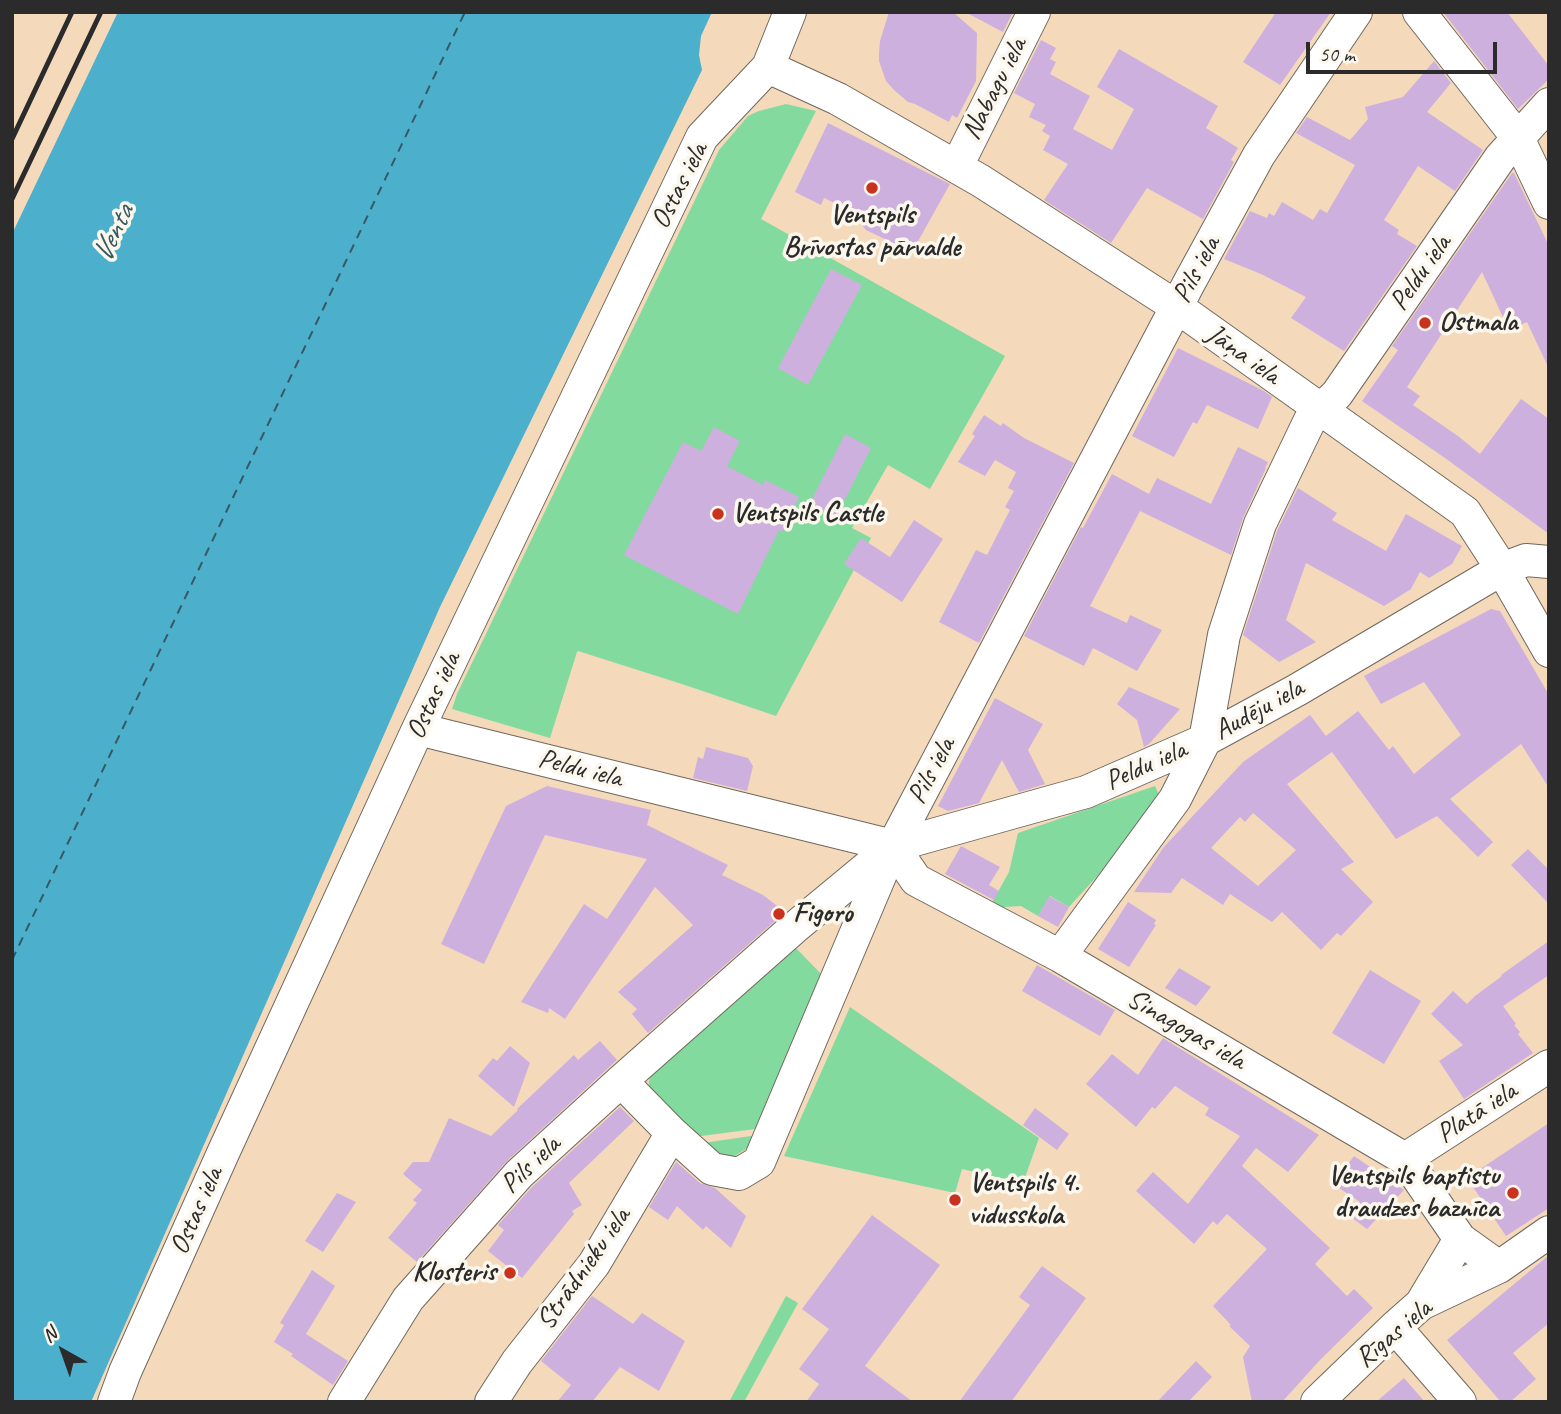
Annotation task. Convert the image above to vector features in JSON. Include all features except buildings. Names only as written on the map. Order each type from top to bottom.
[{"type":"street","name":"Ostas iela","points":[[114,1402],[218,1163],[418,729],[702,137],[768,67],[790,12]]},
{"type":"street","name":"Nabagu iela","points":[[957,166],[1034,12]]},
{"type":"street","name":"Pils iela","points":[[344,1402],[408,1299],[519,1174],[794,928],[892,846],[1259,155],[1356,12]]},
{"type":"street","points":[[1419,12],[1518,138],[1549,204]]},
{"type":"street","name":"Jāņa iela","points":[[768,67],[838,99],[957,166],[1177,307],[1465,512],[1502,569],[1549,652]]},
{"type":"street","name":"Peldu iela","points":[[418,729],[892,846],[1086,792],[1205,740],[1224,635],[1261,523],[1310,421],[1337,394],[1500,158],[1549,104]]},
{"type":"street","points":[[1502,569],[1526,560],[1549,562]]},
{"type":"street","name":"Audēju iela","points":[[1060,956],[1175,799],[1205,740],[1297,690],[1502,569]]},
{"type":"street","points":[[621,1081],[712,1169],[739,1174],[759,1162],[892,846]]},
{"type":"street","name":"Sinagogas iela","points":[[892,846],[916,880],[1060,956],[1405,1159],[1460,1239],[1499,1267]]},
{"type":"street","name":"Platā iela","points":[[1405,1159],[1549,1066]]},
{"type":"street","name":"Strādnieku iela","points":[[491,1402],[517,1362],[594,1264],[672,1133]]},
{"type":"street","name":"Rīgas iela","points":[[1317,1402],[1421,1304],[1499,1267],[1549,1232]]},
{"type":"street","points":[[1421,1304],[1460,1239]]},
{"type":"street","points":[[1395,1327],[1460,1402]]},
{"type":"green space","points":[[786,104],[816,111],[761,219],[1005,356],[930,489],[888,465],[852,528],[871,538],[776,716],[578,651],[550,738],[452,709],[719,150],[748,116]]},
{"type":"green space","points":[[1155,786],[1163,804],[1069,907],[1050,896],[1038,916],[1021,906],[989,908],[1009,872],[1018,833]]},
{"type":"green space","points":[[794,946],[823,976],[755,1129],[694,1137],[648,1089],[650,1075]]},
{"type":"green space","points":[[850,1007],[1039,1138],[1023,1183],[962,1169],[955,1193],[784,1156]]},
{"type":"green space","points":[[758,1135],[749,1147],[733,1157],[725,1158],[696,1144]]},
{"type":"green space","points":[[786,1296],[798,1303],[744,1402],[729,1402]]},
{"type":"water","name":"Venta","points":[[118,12],[712,12],[701,36],[699,55],[702,70],[440,607],[91,1402],[12,1402],[12,234]]},
{"type":"ferry route","points":[[12,960],[465,12]]},
{"type":"railway","points":[[12,139],[72,12]]},
{"type":"railway","points":[[12,199],[101,12]]},
{"type":"place","name":"Ventspils Brīvostas pārvalde","points":[[872,188]]},
{"type":"place","name":"Ostmala","points":[[1425,323]]},
{"type":"place","name":"Ventspils Castle","points":[[718,514]]},
{"type":"place","name":"Figoro","points":[[779,914]]},
{"type":"place","name":"Ventspils baptistu draudzes baznīca","points":[[1513,1193]]},
{"type":"place","name":"Ventspils 4. vidusskola","points":[[955,1200]]},
{"type":"place","name":"Klosteris","points":[[510,1273]]}]
